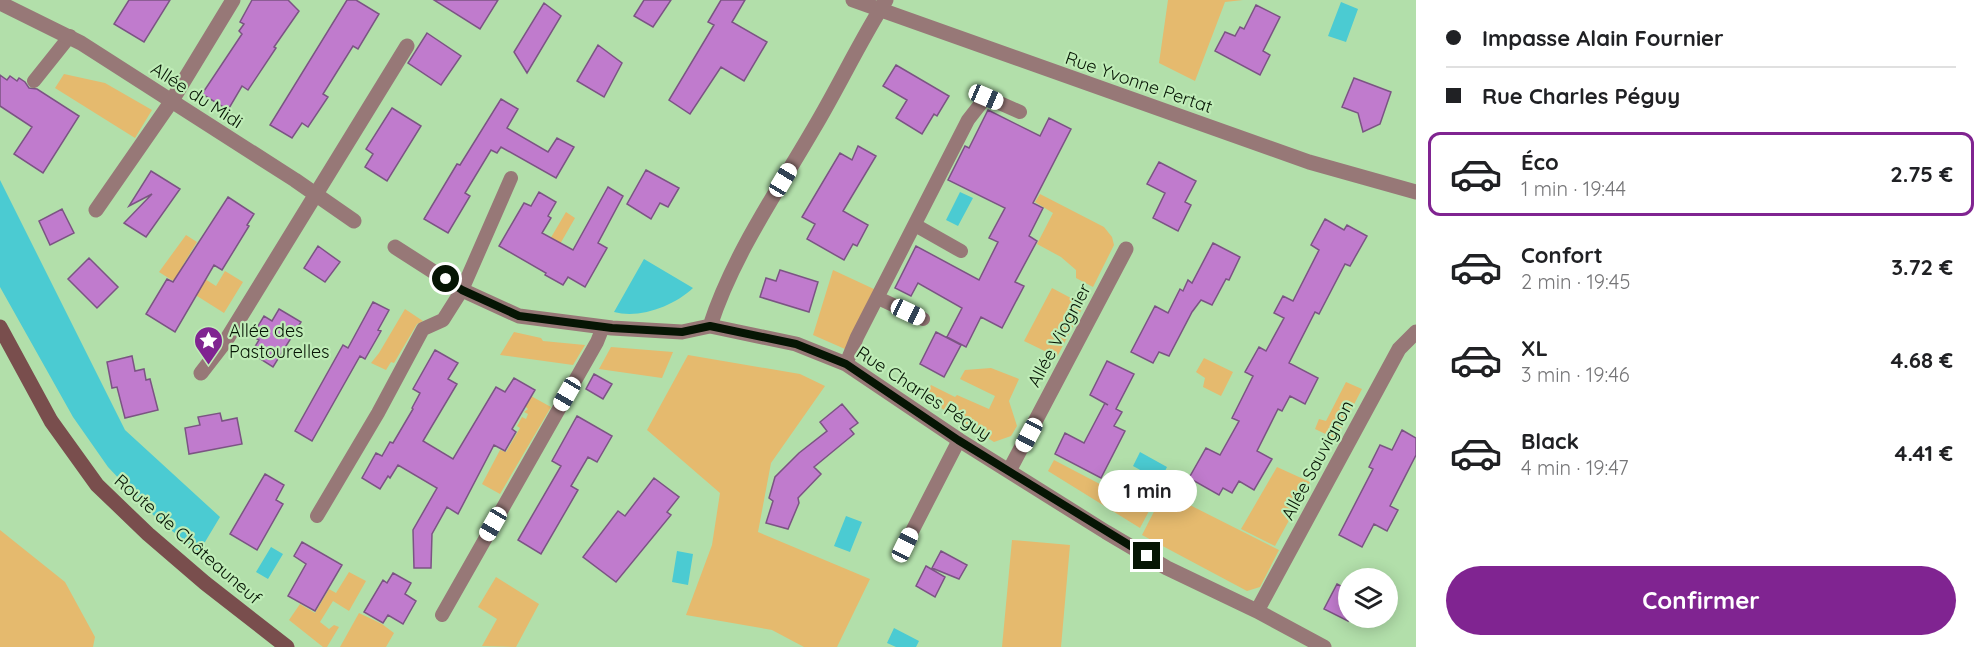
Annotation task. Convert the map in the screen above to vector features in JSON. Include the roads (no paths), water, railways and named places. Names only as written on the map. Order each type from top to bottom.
[{"type":"main road","name":"Route de Châteauneuf","points":[[0,327],[51,421],[97,485],[148,534],[197,576],[287,647]]},
{"type":"street","points":[[96,210],[171,102],[233,0]]},
{"type":"street","name":"Rue Yvonne Pertat","points":[[853,0],[883,5],[1309,162],[1416,192]]},
{"type":"street","name":"Allée du Midi","points":[[0,3],[7,11],[70,36],[354,220]]},
{"type":"street","points":[[395,247],[462,290],[519,316],[603,327],[682,332],[710,326],[720,295],[743,249],[822,115],[883,5]]},
{"type":"street","points":[[201,373],[225,342],[407,46]]},
{"type":"street","name":"Allée Viognier","points":[[1009,471],[1126,249]]},
{"type":"street","name":"Rue Charles Péguy","points":[[710,326],[796,344],[846,364],[958,440],[1167,568],[1257,611],[1324,647]]},
{"type":"street","name":"Allée Sauvignon","points":[[1257,611],[1399,349],[1416,332]]},
{"type":"lane","points":[[34,81],[70,36]]},
{"type":"lane","points":[[846,364],[857,337],[968,120],[986,97],[1020,112]]},
{"type":"lane","points":[[317,516],[378,413],[423,329],[443,320],[462,290],[511,178]]},
{"type":"lane","points":[[915,225],[961,251]]},
{"type":"lane","points":[[878,298],[923,319]]},
{"type":"lane","points":[[442,615],[597,342],[603,327]]},
{"type":"lane","points":[[905,545],[958,440]]},
{"type":"water","points":[[1341,2],[1358,9],[1346,42],[1328,36]]},
{"type":"water","points":[[0,180],[125,430],[220,517],[199,552],[158,520],[108,467],[73,417],[0,287]]},
{"type":"water","points":[[960,192],[973,198],[958,226],[946,220]]},
{"type":"water","points":[[644,259],[693,288],[676,300],[656,309],[635,314],[614,312]]},
{"type":"water","points":[[1140,452],[1167,467],[1160,481],[1133,466]]},
{"type":"water","points":[[846,516],[862,522],[850,552],[834,546]]},
{"type":"water","points":[[271,547],[283,554],[268,579],[256,572]]},
{"type":"water","points":[[677,551],[693,554],[688,585],[672,582]]},
{"type":"water","points":[[894,628],[919,641],[916,647],[896,647],[887,643]]},
{"type":"place","name":"Allée des Pastourelles","points":[[208,366]]}]
